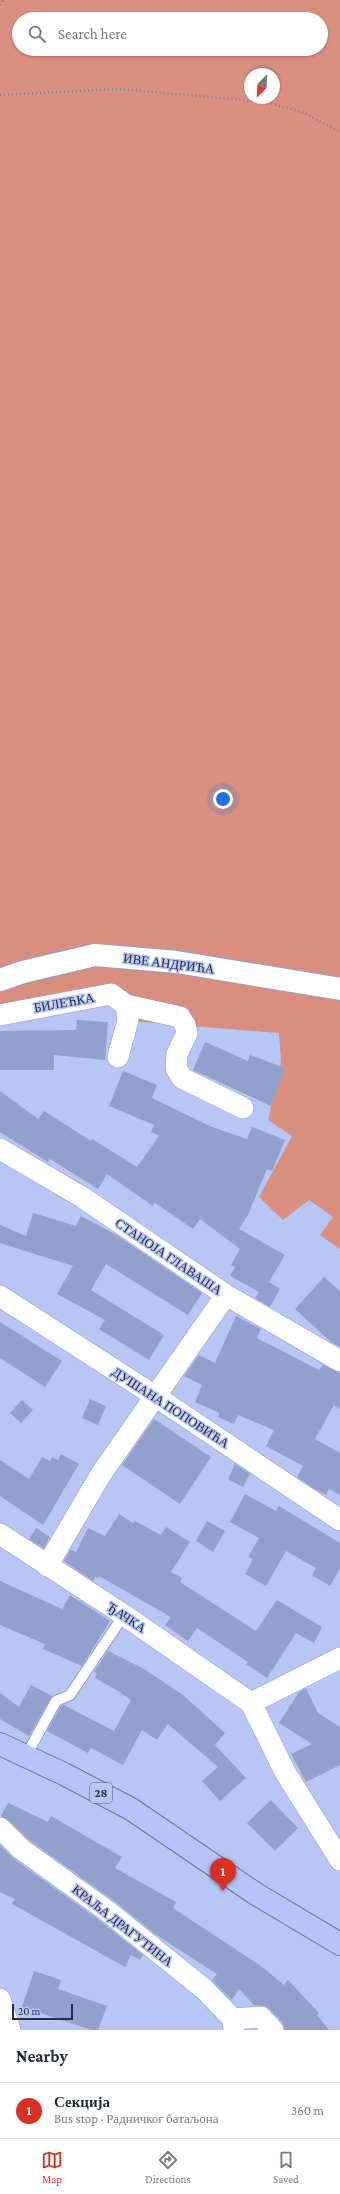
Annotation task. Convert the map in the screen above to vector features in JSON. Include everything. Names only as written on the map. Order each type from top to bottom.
[{"type":"main road","name":"28","points":[[0,1744],[131,1809],[256,1894],[340,1944]]},
{"type":"street","name":"ИВЕ АНДРИЋА","points":[[0,980],[23,972],[95,955],[177,962],[340,988]]},
{"type":"street","name":"БИЛЕЋКА","points":[[0,1015],[111,994],[126,1005],[180,1017],[185,1025],[187,1033],[177,1054],[176,1068],[182,1078],[243,1108]]},
{"type":"street","points":[[118,1057],[128,1020],[126,1005]]},
{"type":"street","name":"СТАНОЈА ГЛАВАША","points":[[0,1149],[82,1197],[226,1295],[340,1361]]},
{"type":"street","points":[[47,1566],[101,1474],[226,1295]]},
{"type":"street","name":"ДУШАНА ПОПОВИЋА","points":[[0,1296],[155,1396],[340,1520]]},
{"type":"street","name":"ЂАЧКА","points":[[0,1534],[124,1615],[251,1703],[285,1772],[340,1860]]},
{"type":"street","points":[[251,1703],[340,1658]]},
{"type":"street","name":"КРАЉА ДРАГУТИНА","points":[[0,1828],[21,1849],[106,1910],[204,1989],[233,2025]]},
{"type":"street","points":[[0,2000],[10,2030]]},
{"type":"street","points":[[233,2025],[260,2017],[273,2030]]},
{"type":"lane","points":[[26,1756],[56,1701],[70,1695],[124,1615]]},
{"type":"path","points":[[0,4],[3,0]]},
{"type":"path","points":[[0,95],[117,89],[234,98],[272,104],[302,112],[340,132]]},
{"type":"shaded area","points":[[0,0],[340,0],[340,1249],[320,1235],[333,1217],[309,1200],[283,1220],[259,1197],[292,1136],[268,1120],[281,1062],[279,1033],[130,1021],[106,988],[0,1007]]},
{"type":"building","points":[[77,1020],[108,1022],[105,1060],[54,1055],[54,1070],[0,1070],[0,1031],[76,1030]]},
{"type":"building","points":[[205,1042],[248,1061],[250,1055],[285,1068],[271,1106],[193,1070]]},
{"type":"building","points":[[123,1071],[157,1085],[152,1098],[212,1127],[247,1139],[252,1127],[285,1140],[272,1171],[267,1169],[248,1215],[239,1229],[285,1255],[269,1282],[280,1289],[270,1307],[255,1298],[259,1292],[230,1276],[235,1267],[231,1265],[240,1249],[200,1219],[193,1229],[155,1203],[153,1206],[107,1174],[98,1189],[50,1159],[48,1162],[0,1132],[0,1091],[38,1119],[44,1111],[91,1141],[92,1139],[137,1167],[159,1136],[151,1132],[154,1125],[109,1106]]},
{"type":"building","points":[[33,1213],[76,1226],[81,1216],[118,1236],[202,1293],[188,1315],[106,1264],[91,1290],[164,1335],[149,1360],[99,1329],[105,1320],[57,1294],[73,1266],[0,1243],[0,1225],[26,1236]]},
{"type":"building","points":[[324,1277],[340,1291],[340,1347],[331,1342],[295,1309]]},
{"type":"building","points":[[236,1316],[261,1329],[257,1338],[319,1370],[323,1365],[340,1373],[340,1409],[334,1405],[315,1439],[340,1453],[340,1495],[329,1489],[326,1495],[297,1477],[303,1466],[266,1446],[274,1430],[238,1415],[234,1424],[218,1417],[220,1413],[195,1402],[202,1385],[184,1376],[199,1355],[215,1363]]},
{"type":"building","points":[[0,1322],[62,1361],[45,1387],[0,1358]]},
{"type":"building","points":[[90,1399],[106,1406],[98,1425],[82,1418]]},
{"type":"building","points":[[22,1400],[33,1410],[21,1423],[10,1413]]},
{"type":"building","points":[[154,1419],[211,1457],[180,1504],[122,1465]]},
{"type":"building","points":[[61,1454],[79,1464],[43,1525],[0,1496],[0,1460],[29,1479],[42,1457],[50,1461],[52,1457],[58,1460]]},
{"type":"building","points":[[235,1464],[250,1474],[243,1487],[228,1479]]},
{"type":"building","points":[[245,1494],[276,1511],[279,1506],[340,1543],[340,1568],[330,1586],[312,1575],[316,1568],[286,1551],[266,1586],[245,1574],[253,1559],[248,1557],[259,1538],[230,1522]]},
{"type":"building","points":[[119,1514],[133,1523],[135,1521],[161,1535],[166,1527],[190,1542],[171,1572],[182,1578],[180,1582],[256,1631],[277,1600],[322,1627],[314,1643],[296,1633],[267,1678],[246,1664],[248,1662],[197,1628],[188,1641],[165,1625],[171,1617],[99,1576],[98,1578],[95,1577],[93,1581],[64,1561],[71,1549],[76,1552],[88,1528],[105,1536]]},
{"type":"building","points":[[207,1521],[225,1531],[213,1552],[196,1541]]},
{"type":"building","points":[[36,1528],[50,1537],[44,1548],[29,1539]]},
{"type":"building","points":[[0,1581],[62,1609],[70,1595],[110,1621],[82,1666],[43,1649],[45,1644],[0,1625]]},
{"type":"building","points":[[108,1651],[144,1669],[183,1695],[225,1733],[215,1745],[246,1778],[220,1801],[202,1781],[218,1767],[168,1724],[157,1740],[142,1730],[123,1765],[91,1748],[88,1753],[47,1731],[61,1706],[64,1705],[114,1731],[131,1700],[95,1678],[97,1673],[94,1672]]},
{"type":"building","points":[[31,1685],[52,1696],[29,1736],[0,1719],[0,1693],[19,1707]]},
{"type":"building","points":[[306,1688],[318,1713],[340,1727],[340,1765],[306,1782],[291,1754],[312,1744],[279,1723],[299,1692]]},
{"type":"building","points":[[271,1800],[298,1828],[275,1851],[247,1823]]},
{"type":"building","points":[[8,1803],[48,1822],[51,1816],[122,1857],[115,1868],[176,1902],[173,1908],[261,1966],[284,1985],[288,1980],[319,2013],[317,2015],[329,2030],[285,2030],[282,2022],[270,2009],[265,2006],[254,2005],[239,1989],[232,2000],[212,1980],[217,1974],[155,1934],[113,1900],[29,1840],[8,1820],[1,1816]]},
{"type":"building","points":[[0,1845],[14,1859],[99,1920],[143,1955],[140,1960],[131,1955],[125,1967],[12,1904],[15,1899],[0,1892]]},
{"type":"building","points":[[34,1971],[61,1980],[58,1989],[107,2006],[98,2030],[92,2030],[22,2007]]},
{"type":"place","name":"Секција","points":[[223,1891]]}]
